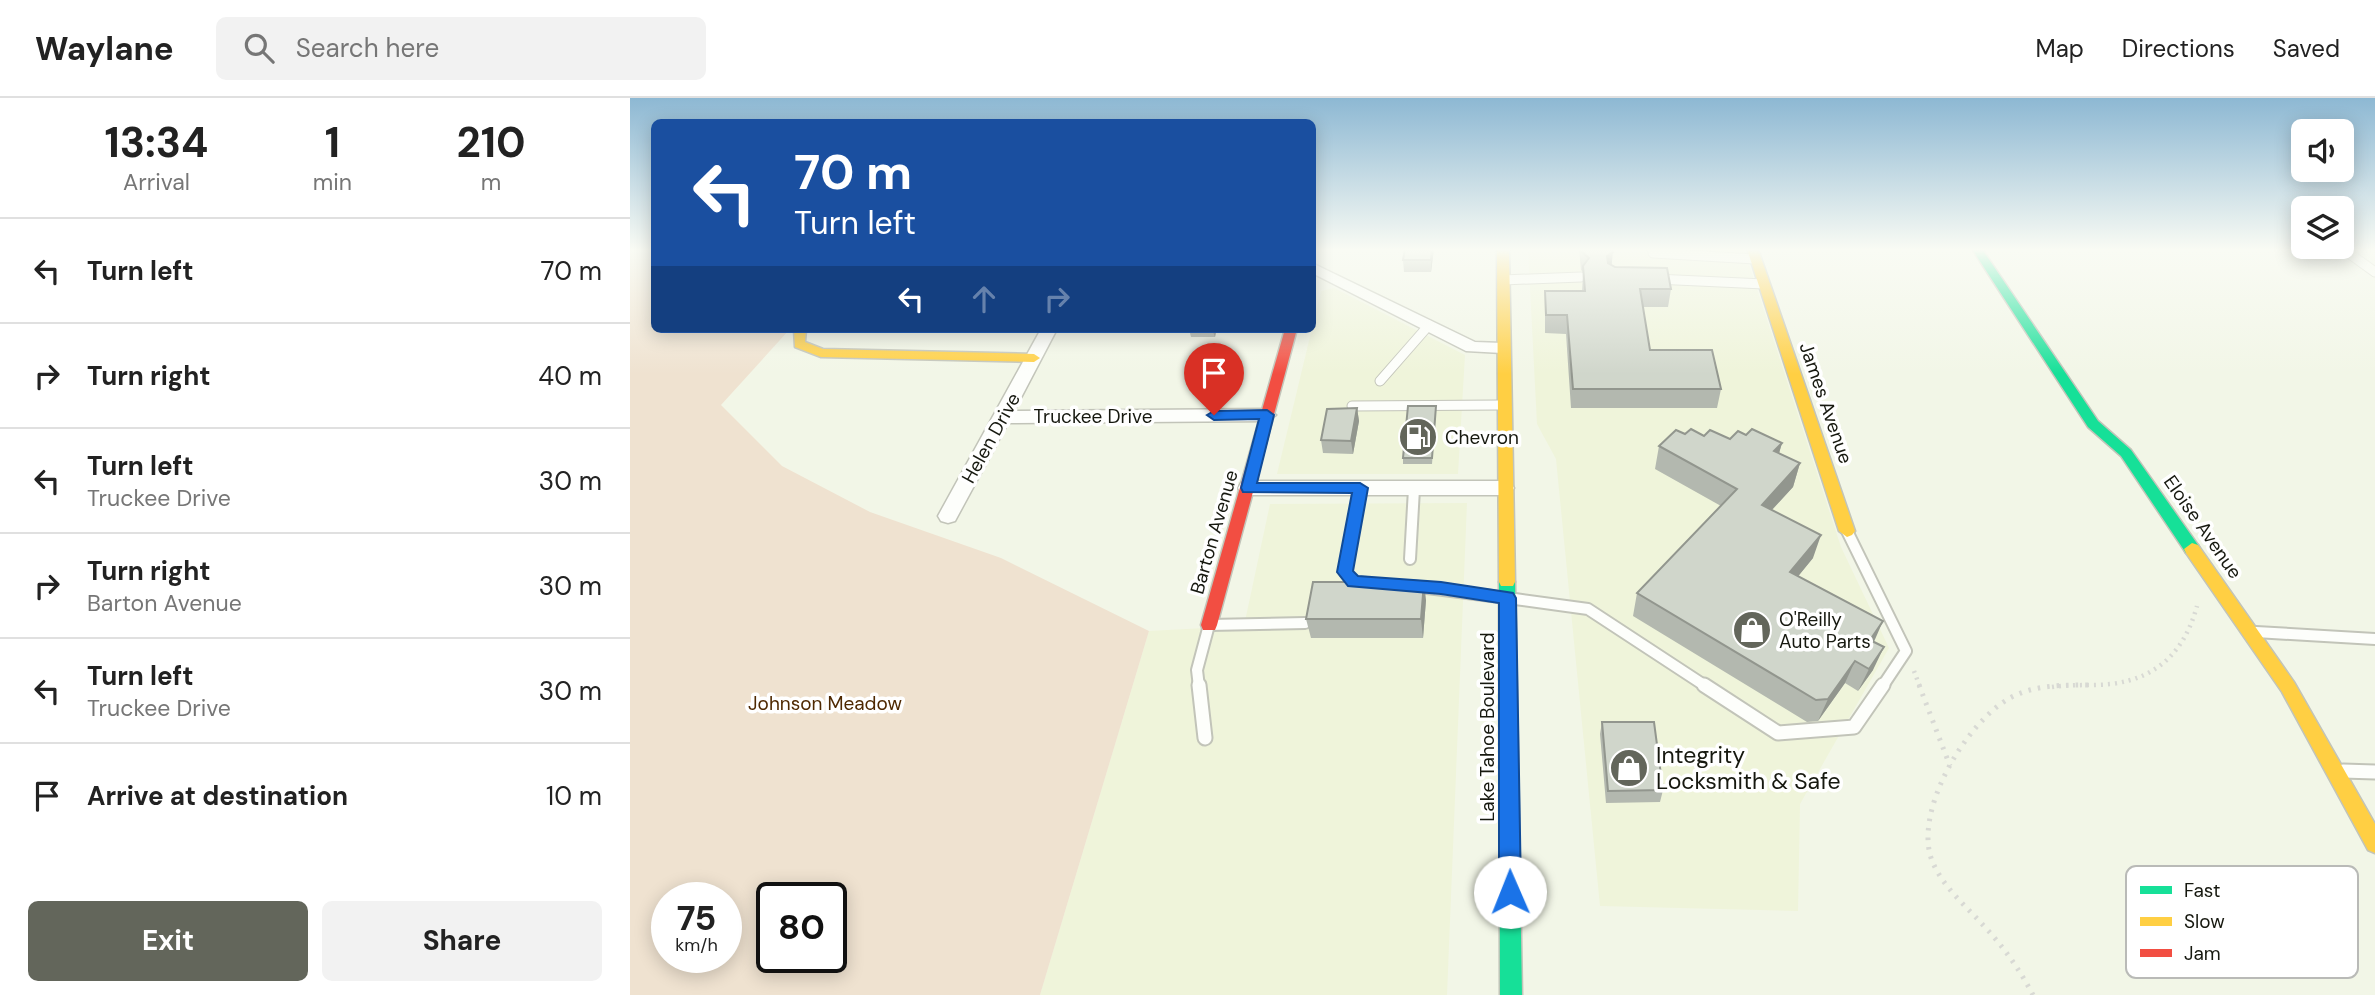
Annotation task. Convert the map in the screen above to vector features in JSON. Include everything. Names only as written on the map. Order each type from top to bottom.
[{"type":"main road","name":"Lake Tahoe Boulevard","points":[[1503,291],[1511,995]]},
{"type":"main road","name":"James Avenue","points":[[1766,291],[1847,531]]},
{"type":"main road","name":"Eloise Avenue","points":[[2005,291],[2093,424],[2126,453],[2288,687],[2375,843]]},
{"type":"main road","name":"Barton Avenue","points":[[1209,625],[1290,333]]},
{"type":"main road","points":[[799,336],[821,353],[1034,358]]},
{"type":"street","points":[[1359,291],[1472,347],[1502,348]]},
{"type":"street","name":"Helen Drive","points":[[947,516],[1047,333]]},
{"type":"street","name":"Truckee Drive","points":[[1003,417],[1267,415]]},
{"type":"street","points":[[1248,488],[1504,488]]},
{"type":"lane","points":[[1380,381],[1429,326]]},
{"type":"lane","points":[[1352,406],[1503,405]]},
{"type":"lane","points":[[1360,488],[1345,572],[1354,582],[1379,583]]},
{"type":"lane","points":[[1410,559],[1414,489]]},
{"type":"lane","points":[[1404,585],[1588,609],[1778,733],[1854,727],[1906,651],[1847,531]]},
{"type":"lane","points":[[1205,738],[1197,670],[1209,625],[1305,623]]},
{"type":"lane","points":[[2249,631],[2375,639]]},
{"type":"lane","points":[[2333,771],[2375,772]]},
{"type":"path","points":[[2033,995],[2021,971],[1947,887],[1928,850],[1927,822],[1937,794],[1957,753],[1990,712],[2018,694],[2047,686],[2133,682],[2152,672],[2180,650],[2191,629],[2199,598]]},
{"type":"path","points":[[1906,651],[1951,766]]},
{"type":"shaded area","points":[[1321,291],[1340,291],[1465,355],[1458,474],[1277,474],[1311,333],[1316,333],[1316,312]]},
{"type":"shaded area","points":[[1530,291],[1758,291],[1841,547],[1889,648],[1800,804],[1798,911],[1600,906],[1556,459],[1537,424]]},
{"type":"shaded area","points":[[1467,503],[1447,995],[1040,995],[1149,631],[1244,626],[1270,504]]},
{"type":"green space","name":"Johnson Meadow","points":[[630,291],[651,291],[651,333],[786,333],[721,405],[782,466],[870,512],[1001,558],[1149,631],[1040,995],[630,995]]},
{"type":"building","points":[[1545,291],[1640,291],[1650,350],[1712,350],[1721,389],[1573,389],[1567,315],[1546,315]]},
{"type":"building","points":[[1408,406],[1436,406],[1432,458],[1403,458]]},
{"type":"building","points":[[1357,408],[1351,441],[1321,440],[1327,409]]},
{"type":"building","name":"O'Reilly Auto Parts","points":[[1691,429],[1704,436],[1710,430],[1730,439],[1738,431],[1746,435],[1752,429],[1782,443],[1774,451],[1800,463],[1762,505],[1821,535],[1790,572],[1883,621],[1870,640],[1884,647],[1869,669],[1855,661],[1828,699],[1816,700],[1637,593],[1737,489],[1659,446],[1676,430],[1685,434]]},
{"type":"building","points":[[1313,582],[1424,582],[1421,619],[1306,619]]},
{"type":"building","name":"Integrity Locksmith & Safe","points":[[1602,722],[1654,722],[1663,790],[1608,791]]},
{"type":"traffic: fast","points":[[2005,291],[2093,424],[2126,453],[2192,549]]},
{"type":"traffic: fast","points":[[1507,582],[1511,995]]},
{"type":"traffic: slow","points":[[1504,291],[1507,582]]},
{"type":"traffic: slow","points":[[1766,291],[1847,531]]},
{"type":"traffic: slow","points":[[800,333],[799,344],[821,353],[1034,358]]},
{"type":"traffic: slow","points":[[2192,549],[2288,687],[2375,843]]},
{"type":"traffic: jam","points":[[1209,625],[1290,333]]},
{"type":"place","name":"Chevron","points":[[1418,437]]},
{"type":"place","name":"O'Reilly Auto Parts","points":[[1752,630]]},
{"type":"place","name":"Integrity Locksmith & Safe","points":[[1629,768]]},
{"type":"route","points":[[1214,415],[1267,415],[1248,488],[1360,488],[1345,572],[1354,582],[1441,588],[1507,598],[1510,892]]}]
